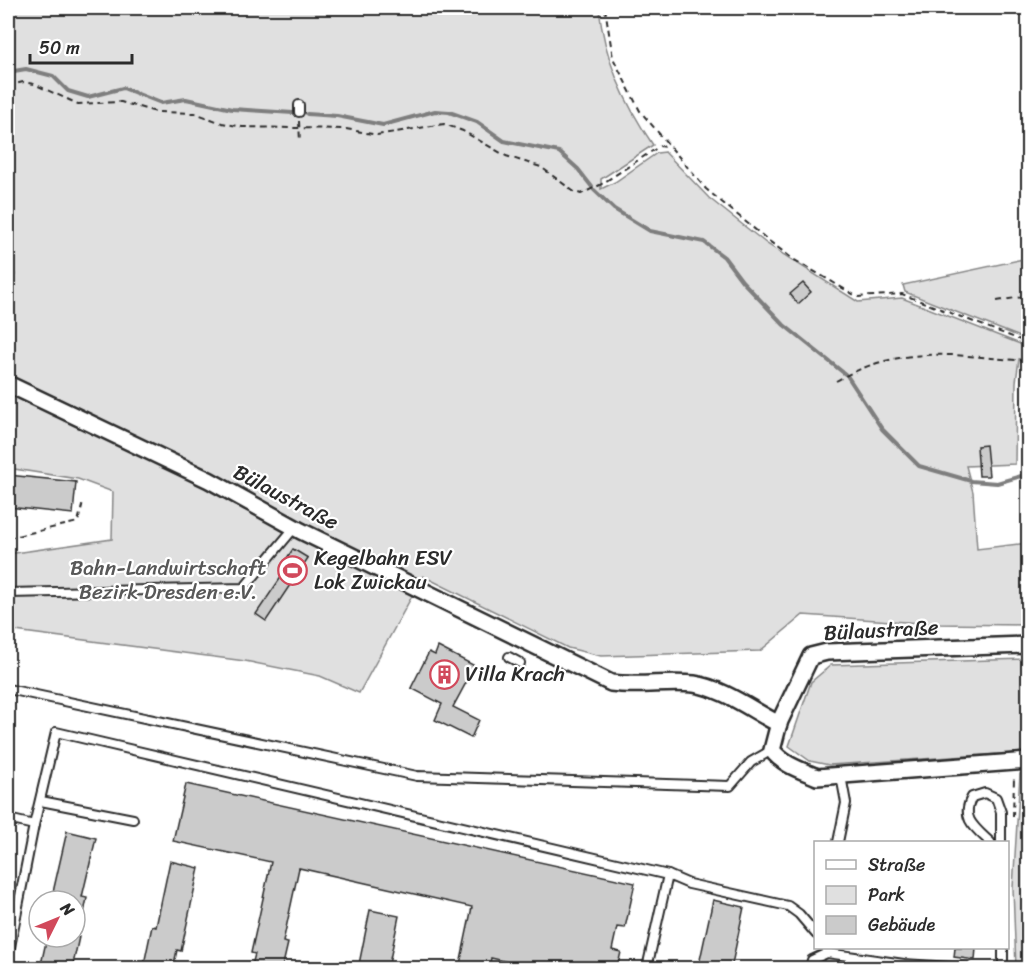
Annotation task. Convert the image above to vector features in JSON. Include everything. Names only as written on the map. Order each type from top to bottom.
[{"type":"street","name":"Bülaustraße","points":[[8,384],[209,480],[295,527],[611,683],[635,686],[696,684],[723,695],[778,724]]},
{"type":"street","name":"Bülaustraße","points":[[772,750],[778,724],[807,660],[816,654],[1029,645]]},
{"type":"street","points":[[772,750],[777,757],[790,766],[817,777],[841,776],[858,772],[1022,762]]},
{"type":"lane","points":[[8,593],[244,588],[295,527]]},
{"type":"lane","points":[[509,657],[520,663]]},
{"type":"lane","points":[[8,689],[417,776],[730,786],[751,762],[772,750]]},
{"type":"lane","points":[[8,957],[34,825],[56,732],[668,875],[689,884],[788,906],[799,914],[814,932]]},
{"type":"lane","points":[[838,841],[846,803],[841,776]]},
{"type":"lane","points":[[988,841],[967,819],[966,807],[972,796],[985,792],[996,798],[1001,812],[1001,841]]},
{"type":"lane","points":[[41,801],[133,819]]},
{"type":"lane","points":[[8,819],[34,825]]},
{"type":"lane","points":[[648,969],[668,875]]},
{"type":"lane","points":[[1003,949],[1003,969]]},
{"type":"lane","points":[[810,969],[812,960],[826,950],[903,966],[967,969]]},
{"type":"path","points":[[605,8],[613,58],[627,89],[655,131],[706,189],[769,241],[793,260],[858,297],[902,294],[1029,344]]},
{"type":"path","points":[[8,86],[23,82],[34,84],[78,104],[121,102],[156,112],[195,113],[222,123],[242,126],[346,129],[377,135],[444,124],[463,131],[506,156],[541,167],[581,194],[600,185],[660,146],[672,148]]},
{"type":"path","points":[[299,112],[300,142]]},
{"type":"path","points":[[997,301],[1029,296]]},
{"type":"path","points":[[836,381],[885,359],[923,354],[1029,361]]},
{"type":"path","points":[[8,538],[78,522],[83,502]]},
{"type":"path","points":[[1012,825],[1022,762]]},
{"type":"green space","name":"Bahn-Landwirtschaft Bezirk Dresden e.V.","points":[[8,8],[599,8],[605,45],[617,80],[633,113],[653,145],[601,179],[601,189],[657,153],[665,152],[709,198],[767,244],[858,302],[902,298],[1028,347],[1028,358],[1019,359],[1016,382],[1015,464],[966,466],[973,492],[977,549],[1028,543],[1028,625],[935,624],[803,615],[760,651],[601,656],[568,648],[423,576],[359,693],[320,676],[245,661],[8,630],[8,554],[112,539],[113,492],[78,479],[8,468],[8,298],[15,274],[8,270]]},
{"type":"green space","points":[[1028,258],[1028,340],[905,292],[903,285]]},
{"type":"green space","points":[[1028,659],[1028,752],[829,765],[810,761],[789,746],[811,682],[831,665]]},
{"type":"green space","points":[[1028,769],[1028,968],[1016,968],[1013,888],[1020,774]]},
{"type":"building","points":[[803,283],[811,292],[798,304],[790,294]]},
{"type":"building","points":[[986,445],[989,476],[979,476],[977,446]]},
{"type":"building","points":[[8,475],[76,482],[73,514],[8,507]]},
{"type":"building","points":[[293,549],[308,558],[266,621],[256,614],[286,570],[281,567]]},
{"type":"building","name":"Villa Krach","points":[[438,647],[475,666],[453,707],[479,720],[471,738],[435,720],[442,704],[411,688],[429,652],[435,655]]},
{"type":"building","points":[[186,784],[635,883],[625,928],[617,927],[612,950],[621,952],[617,969],[538,969],[491,958],[489,969],[459,969],[472,907],[299,868],[283,942],[288,943],[282,969],[251,969],[255,954],[251,953],[271,862],[173,841]]},
{"type":"building","points":[[67,831],[96,838],[84,889],[54,889]]},
{"type":"building","points":[[170,861],[199,868],[181,951],[177,950],[173,969],[143,969],[152,926],[156,927]]},
{"type":"building","points":[[713,900],[744,907],[731,969],[698,969]]},
{"type":"building","points":[[370,910],[399,916],[388,969],[358,969]]},
{"type":"building","points":[[44,949],[76,949],[72,969],[40,969]]},
{"type":"building","points":[[955,949],[976,949],[975,960],[954,957]]},
{"type":"waterway","points":[[8,72],[26,69],[53,76],[68,91],[88,97],[123,88],[161,103],[186,99],[232,109],[293,113]]},
{"type":"waterway","points":[[307,114],[337,116],[383,125],[435,111],[449,112],[477,122],[504,141],[559,152],[578,169],[592,187]]},
{"type":"waterway","points":[[594,190],[614,209],[650,231],[704,242],[724,257],[742,281],[784,325],[845,374]]},
{"type":"waterway","points":[[848,377],[882,429],[919,466],[971,481],[997,483],[1028,474]]},
{"type":"place","name":"Kegelbahn ESV Lok Zwickau","points":[[293,570]]},
{"type":"place","name":"Villa Krach","points":[[444,674]]}]
